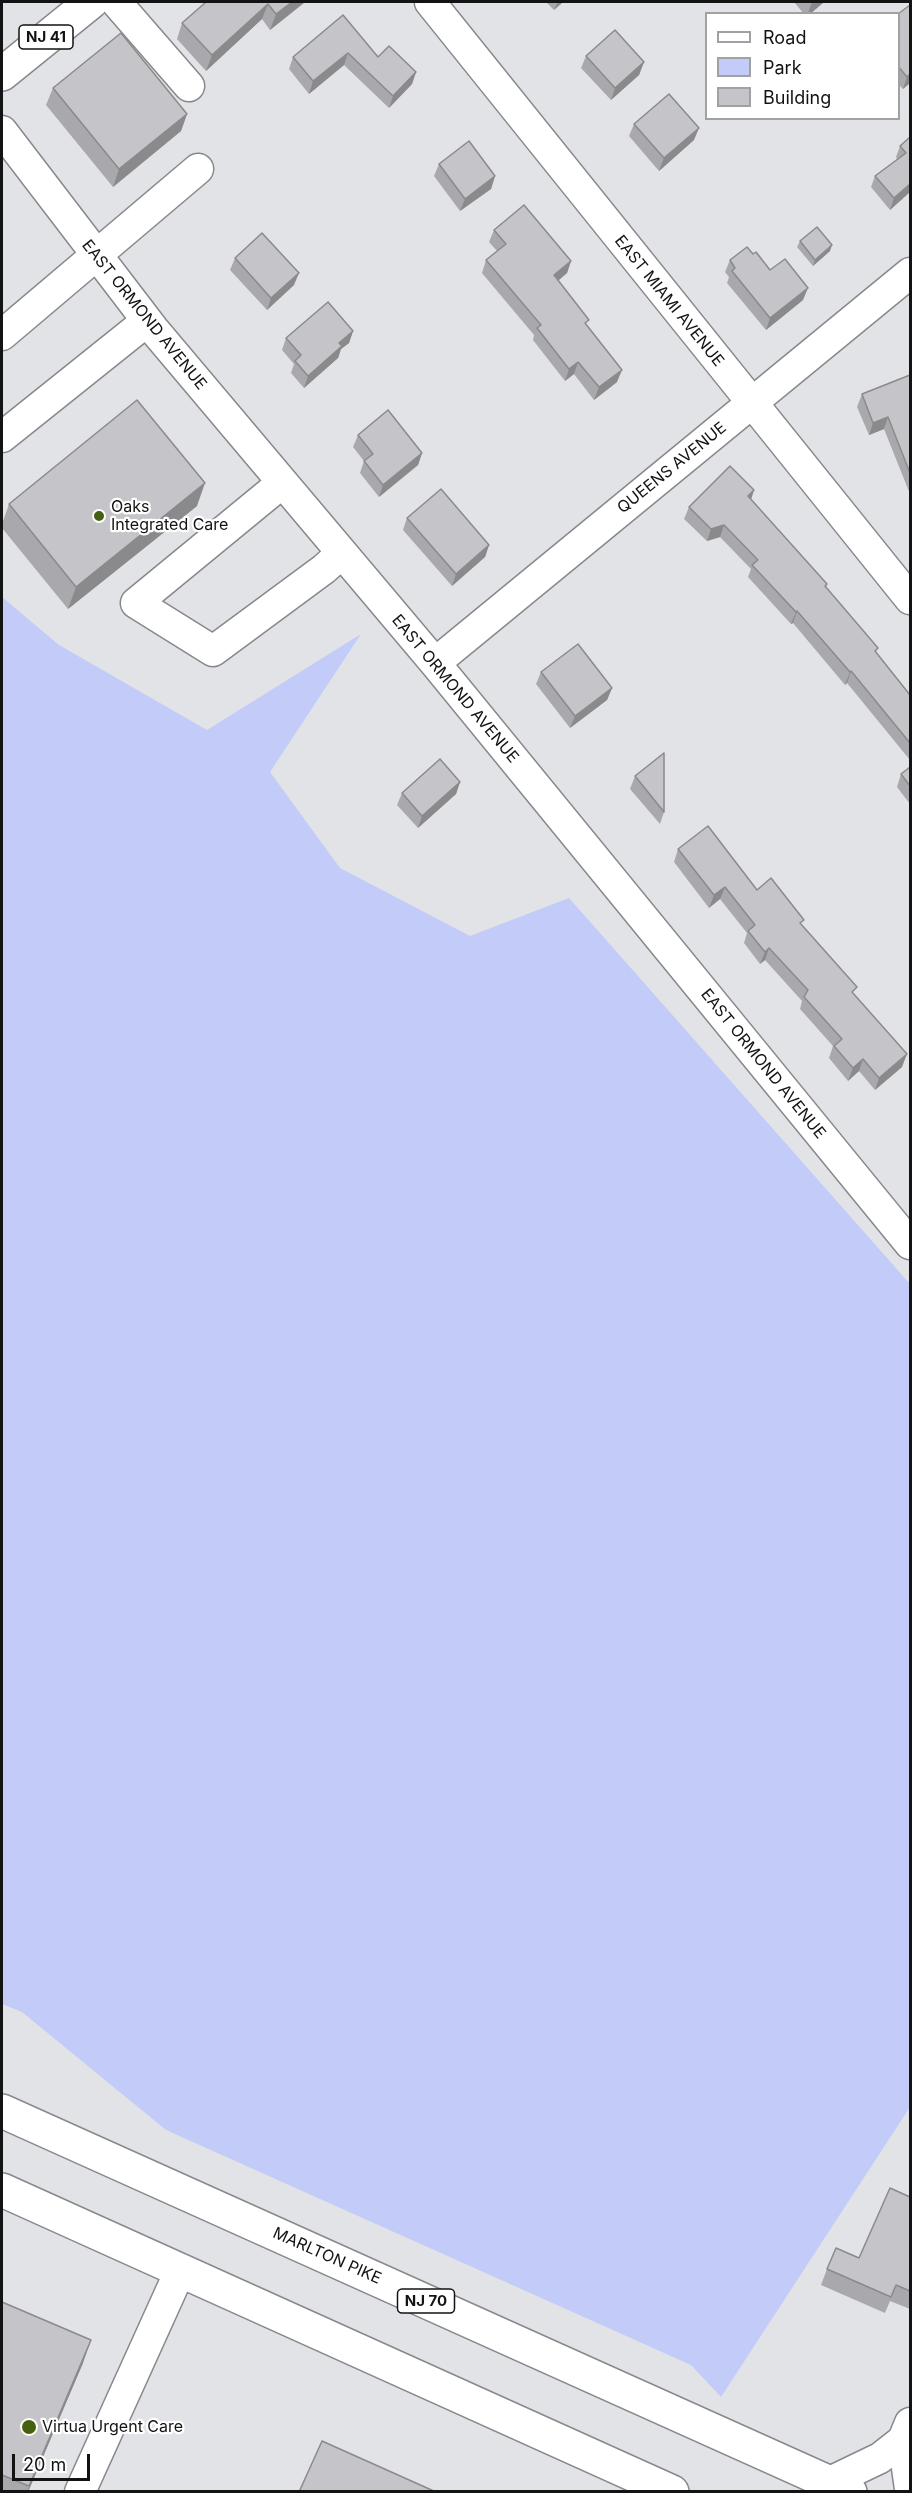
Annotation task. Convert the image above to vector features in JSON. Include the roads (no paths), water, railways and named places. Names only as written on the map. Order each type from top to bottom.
[{"type":"main road","name":"NJ 41","points":[[2,74],[91,2]]},
{"type":"main road","name":"MARLTON PIKE","points":[[2,2111],[840,2487]]},
{"type":"main road","points":[[2,2190],[672,2492]]},
{"type":"street","points":[[116,2],[189,86]]},
{"type":"street","name":"EAST MIAMI AVENUE","points":[[430,2],[910,599]]},
{"type":"street","name":"EAST ORMOND AVENUE","points":[[2,131],[147,321],[435,663],[910,1244]]},
{"type":"street","points":[[2,335],[198,169]]},
{"type":"street","name":"QUEENS AVENUE","points":[[435,663],[910,273]]},
{"type":"street","points":[[2,437],[147,321]]},
{"type":"street","points":[[282,483],[136,603],[213,651],[324,569],[342,553]]},
{"type":"street","points":[[80,2492],[180,2271]]},
{"type":"street","points":[[840,2487],[880,2458],[907,2432]]},
{"type":"street","points":[[907,2432],[910,2489]]},
{"type":"place","name":"Oaks Integrated Care","points":[[99,516]]},
{"type":"place","name":"Virtua Urgent Care","points":[[29,2427]]}]
